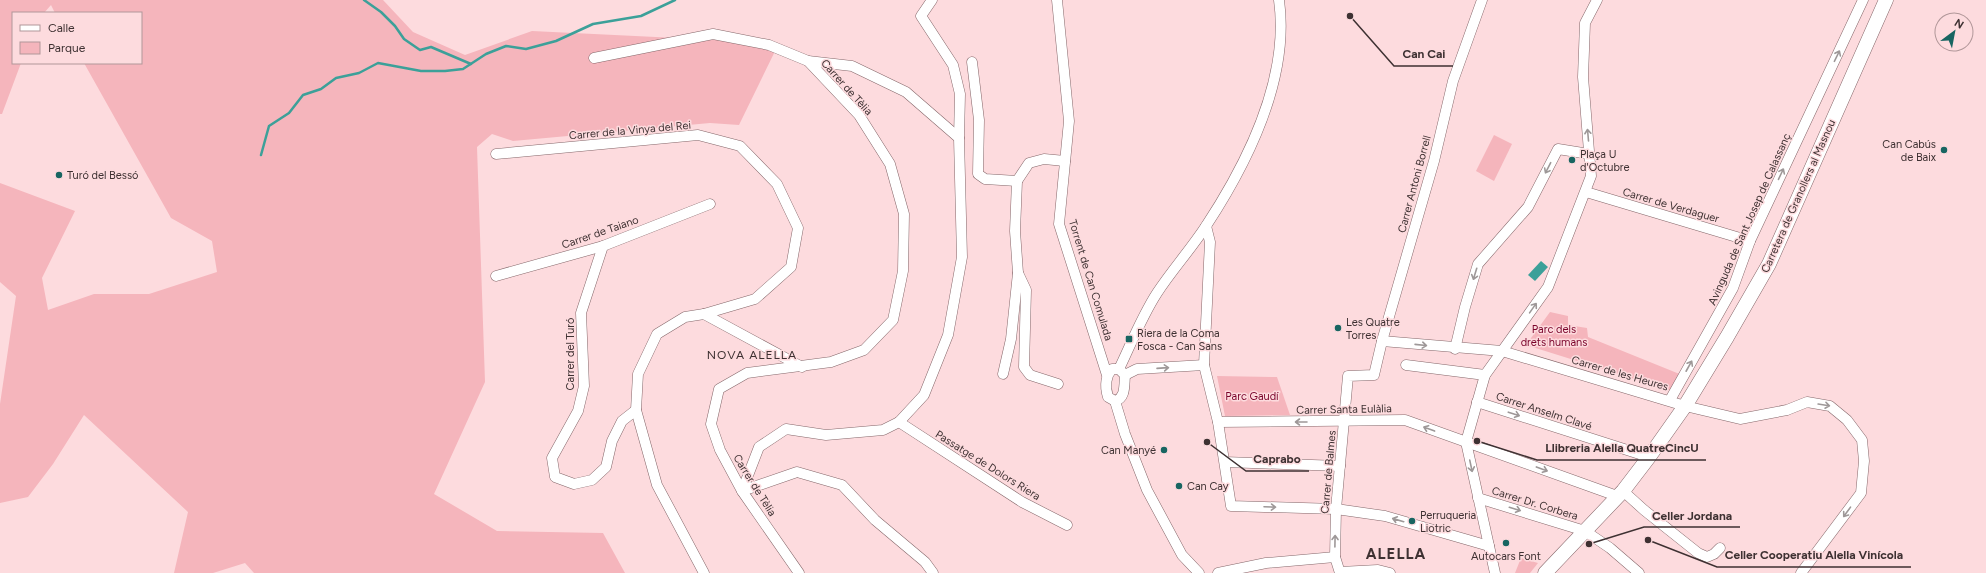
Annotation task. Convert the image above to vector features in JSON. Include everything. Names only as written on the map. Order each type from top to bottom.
[{"type":"main road","name":"Carretera de Granollers al Masnou","points":[[1545,573],[1620,493],[1649,457],[1685,406],[1769,264],[1886,0]]},
{"type":"street","points":[[742,491],[760,447],[786,428],[826,435],[882,430],[899,422],[924,395],[948,335],[962,257],[959,138],[960,94],[953,65],[921,16],[932,0]]},
{"type":"street","name":"Torrent de Can Comulada","points":[[1057,0],[1069,121],[1059,224],[1107,375],[1106,390],[1108,397],[1115,401]]},
{"type":"street","points":[[1199,573],[1182,555],[1147,490],[1125,434],[1115,401],[1119,400],[1123,394],[1122,372],[1156,294],[1206,226],[1258,133],[1281,47],[1282,20],[1279,0]]},
{"type":"street","name":"Carrer Antoni Borrell","points":[[1374,375],[1382,341],[1434,161],[1453,81],[1482,0]]},
{"type":"street","points":[[1495,573],[1466,442],[1485,375],[1548,287],[1591,176],[1583,77],[1585,22],[1597,0]]},
{"type":"street","name":"Avinguda de Sant Josep de Calassanç","points":[[1670,400],[1727,301],[1738,276],[1750,241],[1863,0]]},
{"type":"street","name":"Carrer de Tèlia","points":[[594,58],[713,34],[768,45],[808,61],[859,115],[890,164],[904,214],[903,271],[893,320],[864,350],[831,362],[747,373],[719,389],[711,424],[720,450],[742,491],[799,573]]},
{"type":"street","points":[[808,61],[852,66],[906,92],[959,138]]},
{"type":"street","points":[[972,62],[979,120],[978,174],[985,179],[1017,181]]},
{"type":"street","name":"Carrer de la Vinya del Rei","points":[[496,154],[698,135],[740,146],[777,184],[798,228],[791,267],[755,299],[704,314],[685,317],[657,334],[638,374],[636,410],[657,485],[704,573]]},
{"type":"street","points":[[1455,348],[1478,264],[1528,207],[1558,149],[1589,154]]},
{"type":"street","points":[[1003,374],[1011,339],[1018,273],[1015,231],[1017,181],[1029,163],[1044,159],[1065,161]]},
{"type":"street","name":"Carrer de Verdaguer","points":[[1586,192],[1750,241]]},
{"type":"street","name":"Carrer de Taiano","points":[[496,276],[603,246],[710,204]]},
{"type":"street","points":[[1206,226],[1210,242],[1204,365],[1218,422],[1231,506],[1336,509],[1385,516],[1489,546]]},
{"type":"street","name":"Carrer del Turó","points":[[603,246],[581,314],[584,386],[578,412],[552,458],[555,477],[574,484],[592,480],[606,467],[612,441],[622,421],[636,410]]},
{"type":"street","points":[[1018,273],[1026,290],[1024,367],[1030,375],[1058,384]]},
{"type":"street","points":[[704,314],[802,367]]},
{"type":"street","name":"Carrer de les Heures","points":[[1382,341],[1502,351],[1670,400],[1685,406],[1740,419],[1787,410],[1807,402],[1830,406],[1847,420],[1862,440],[1864,461],[1861,493],[1801,573]]},
{"type":"street","points":[[1107,375],[1112,369],[1122,372],[1137,369],[1204,365]]},
{"type":"street","points":[[1406,365],[1485,375]]},
{"type":"street","name":"Carrer de Balmes","points":[[1340,573],[1335,557],[1336,509],[1348,376],[1374,375]]},
{"type":"street","name":"Carrer Anselm Clavé","points":[[1477,402],[1649,457]]},
{"type":"street","name":"Carrer Santa Eulàlia","points":[[1218,422],[1405,420],[1466,442],[1620,493]]},
{"type":"street","name":"Passatge de Dolors Riera","points":[[899,422],[1022,502],[1067,525]]},
{"type":"street","points":[[1225,462],[1340,466]]},
{"type":"street","points":[[742,491],[797,472],[842,486],[875,520],[925,562],[933,573]]},
{"type":"street","points":[[1620,493],[1698,553],[1707,557],[1714,554],[1720,548]]},
{"type":"street","name":"Carrer Dr. Corbera","points":[[1478,498],[1585,531]]},
{"type":"street","points":[[1585,531],[1640,573]]},
{"type":"street","points":[[1218,573],[1266,563],[1335,557]]},
{"type":"street","points":[[1340,573],[1378,570],[1390,573]]},
{"type":"green space","points":[[0,0],[383,0],[413,32],[465,55],[532,31],[779,43],[739,125],[710,123],[513,141],[492,134],[477,147],[485,382],[434,494],[497,531],[603,533],[625,573],[254,573],[245,563],[213,573],[174,573],[188,512],[84,415],[53,464],[28,497],[0,503],[0,404],[16,296],[0,282],[0,183],[75,211],[42,278],[48,310],[94,294],[149,294],[217,272],[212,241],[171,218],[85,64],[142,64],[142,12],[54,12],[51,5],[45,12],[12,12],[12,64],[21,64],[2,114],[0,114]]},
{"type":"green space","points":[[1494,135],[1512,144],[1494,181],[1476,171]]},
{"type":"green space","name":"Parc dels drets humans","points":[[1550,312],[1568,316],[1568,325],[1587,328],[1588,337],[1682,375],[1673,391],[1526,345]]},
{"type":"green space","name":"Parc Gaudí","points":[[1217,376],[1277,377],[1290,415],[1225,416]]},
{"type":"green space","points":[[1521,558],[1538,563],[1530,573],[1515,573]]},
{"type":"water","points":[[1541,261],[1548,267],[1535,281],[1528,275]]},
{"type":"waterway","points":[[364,0],[381,12],[395,26],[404,39],[420,50],[431,47],[471,64]]},
{"type":"waterway","points":[[261,155],[269,126],[289,113],[303,95],[321,89],[336,78],[359,73],[378,63],[421,71],[463,69],[486,54],[506,46],[526,49],[556,41],[593,24],[641,16],[675,0]]},
{"type":"place","name":"Can Cai","points":[[1350,16]]},
{"type":"place","name":"Can Cabús de Baix","points":[[1944,150]]},
{"type":"place","name":"Plaça U d'Octubre","points":[[1572,160]]},
{"type":"place","name":"Turó del Bessó","points":[[59,175]]},
{"type":"place","name":"Les Quatre Torres","points":[[1338,328]]},
{"type":"place","name":"Riera de la Coma Fosca - Can Sans","points":[[1129,339]]},
{"type":"place","name":"Llibreria Alella QuatreCincU","points":[[1477,441]]},
{"type":"place","name":"Caprabo","points":[[1207,442]]},
{"type":"place","name":"Can Manyé","points":[[1164,450]]},
{"type":"place","name":"Can Cay","points":[[1179,486]]},
{"type":"place","name":"Perruqueria Liotric","points":[[1412,521]]},
{"type":"place","name":"Celler Cooperatiu Alella Vinícola","points":[[1648,540]]},
{"type":"place","name":"Autocars Font","points":[[1506,543]]},
{"type":"place","name":"Celler Jordana","points":[[1589,544]]},
{"type":"district","name":"NOVA ALELLA","points":[[752,355]]},
{"type":"district","name":"ALELLA","points":[[1396,554]]}]
